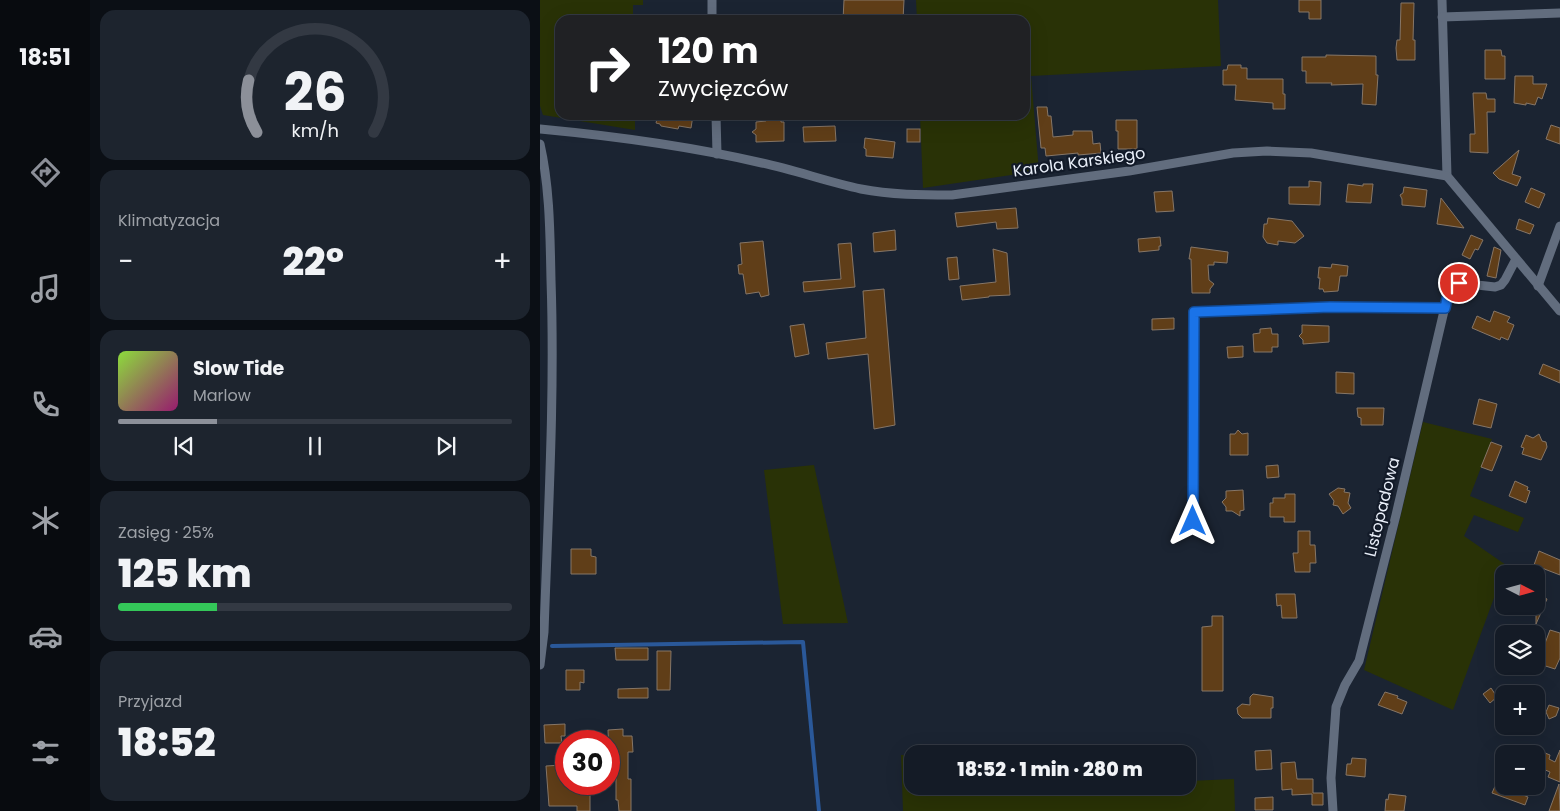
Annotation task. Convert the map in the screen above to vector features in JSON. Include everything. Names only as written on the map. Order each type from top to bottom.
[{"type":"street","points":[[712,0],[712,15]]},
{"type":"street","points":[[1442,0],[1447,176],[1560,311]]},
{"type":"street","points":[[1442,17],[1560,13]]},
{"type":"street","points":[[716,120],[717,154]]},
{"type":"street","name":"Karola Karskiego","points":[[540,129],[585,133],[717,154],[763,163],[862,189],[924,195],[952,195],[1129,171],[1233,153],[1267,151],[1311,153],[1447,176]]},
{"type":"street","points":[[540,144],[547,197],[554,347],[540,665]]},
{"type":"street","points":[[1538,286],[1560,226]]},
{"type":"street","name":"Listopadowa","points":[[1333,811],[1331,778],[1336,707],[1359,661],[1396,515],[1448,294],[1453,285],[1464,283],[1495,287],[1501,285],[1516,259]]},
{"type":"street","points":[[1193,521],[1194,312],[1330,307],[1445,308]]},
{"type":"green space","points":[[540,0],[643,0],[643,5],[633,5],[633,15],[555,15],[555,117],[543,115],[540,106]]},
{"type":"green space","points":[[916,0],[1218,0],[1221,66],[1031,76],[1039,171],[923,188],[920,120],[1030,120],[1030,15],[917,15]]},
{"type":"green space","points":[[574,120],[635,120],[635,130]]},
{"type":"green space","points":[[1423,422],[1492,439],[1470,496],[1524,518],[1518,532],[1474,515],[1464,536],[1506,565],[1495,565],[1495,595],[1453,710],[1364,670]]},
{"type":"green space","points":[[814,465],[848,623],[783,624],[764,470]]},
{"type":"green space","points":[[901,755],[904,755],[904,795],[1196,795],[1196,781],[1234,779],[1235,811],[903,811]]},
{"type":"building","points":[[844,0],[904,0],[903,15],[843,15]]},
{"type":"building","points":[[1299,0],[1321,0],[1321,19],[1309,19],[1309,12],[1299,12]]},
{"type":"building","points":[[1401,3],[1414,3],[1413,40],[1415,40],[1415,60],[1397,60],[1396,48],[1397,40],[1400,40]]},
{"type":"building","points":[[1485,50],[1501,50],[1502,56],[1505,56],[1505,79],[1485,79]]},
{"type":"building","points":[[1326,55],[1376,56],[1376,75],[1378,75],[1376,105],[1362,104],[1363,84],[1331,85],[1332,83],[1306,83],[1306,71],[1302,71],[1302,57],[1326,57]]},
{"type":"building","points":[[1228,65],[1241,65],[1241,68],[1247,68],[1247,79],[1283,79],[1285,109],[1273,109],[1273,103],[1235,100],[1236,85],[1223,85],[1223,70],[1227,70]]},
{"type":"building","points":[[1515,76],[1533,76],[1533,84],[1547,84],[1542,99],[1538,97],[1535,105],[1514,103]]},
{"type":"building","points":[[1473,93],[1486,93],[1487,99],[1495,99],[1495,112],[1487,112],[1488,153],[1470,152],[1470,134],[1475,134]]},
{"type":"building","points":[[1037,107],[1047,107],[1048,116],[1051,116],[1053,137],[1073,135],[1073,131],[1092,131],[1093,144],[1100,143],[1101,153],[1046,156],[1045,148],[1041,148]]},
{"type":"building","points":[[657,120],[692,120],[691,128],[679,126],[678,129],[661,126],[656,123]]},
{"type":"building","points":[[781,120],[781,122],[784,122],[784,141],[756,142],[756,135],[752,132],[756,129],[756,122]]},
{"type":"building","points":[[1116,120],[1137,120],[1137,149],[1118,149]]},
{"type":"building","points":[[1551,125],[1560,128],[1560,144],[1546,139]]},
{"type":"building","points":[[835,126],[836,141],[804,142],[803,127]]},
{"type":"building","points":[[907,129],[920,129],[920,142],[907,142]]},
{"type":"building","points":[[865,138],[895,142],[893,158],[866,156],[866,149],[864,148]]},
{"type":"building","points":[[1519,150],[1512,174],[1521,177],[1517,186],[1499,179],[1493,173]]},
{"type":"building","points":[[1309,181],[1321,182],[1320,205],[1289,204],[1289,187],[1309,187]]},
{"type":"building","points":[[1348,184],[1363,186],[1363,184],[1373,184],[1371,203],[1346,202]]},
{"type":"building","points":[[1404,187],[1427,190],[1425,207],[1402,205],[1400,195],[1403,193]]},
{"type":"building","points":[[1531,188],[1545,194],[1539,208],[1525,202]]},
{"type":"building","points":[[1172,191],[1174,211],[1156,212],[1154,192]]},
{"type":"building","points":[[1441,198],[1464,228],[1437,224]]},
{"type":"building","points":[[1016,208],[1018,228],[997,229],[996,222],[957,227],[955,213]]},
{"type":"building","points":[[1268,218],[1292,221],[1304,236],[1295,243],[1278,241],[1278,245],[1267,243],[1263,237],[1264,224],[1267,224]]},
{"type":"building","points":[[1519,219],[1534,225],[1530,234],[1516,229]]},
{"type":"building","points":[[895,230],[896,250],[874,252],[873,233]]},
{"type":"building","points":[[1471,235],[1483,240],[1478,250],[1475,249],[1470,259],[1462,255]]},
{"type":"building","points":[[1160,237],[1161,246],[1159,246],[1159,250],[1139,252],[1138,239]]},
{"type":"building","points":[[763,241],[769,295],[761,297],[759,292],[746,294],[743,274],[739,274],[738,265],[742,264],[740,243]]},
{"type":"building","points":[[851,243],[855,287],[804,292],[803,282],[841,279],[838,244]]},
{"type":"building","points":[[1191,247],[1228,252],[1227,263],[1214,262],[1214,265],[1208,265],[1209,280],[1214,284],[1210,289],[1210,293],[1192,293],[1191,259],[1189,259]]},
{"type":"building","points":[[1494,247],[1501,250],[1496,278],[1487,276]]},
{"type":"building","points":[[993,249],[1007,253],[1010,295],[962,300],[960,286],[996,282]]},
{"type":"building","points":[[957,257],[959,279],[949,280],[947,258]]},
{"type":"building","points":[[1332,264],[1348,266],[1347,276],[1340,276],[1338,291],[1324,292],[1323,289],[1319,289],[1319,267],[1331,268]]},
{"type":"building","points":[[884,289],[895,425],[874,429],[868,354],[828,359],[826,343],[866,338],[863,291]]},
{"type":"building","points":[[1494,311],[1510,317],[1507,322],[1514,325],[1508,340],[1501,337],[1500,340],[1472,328],[1477,316],[1490,322]]},
{"type":"building","points":[[1174,318],[1174,329],[1152,330],[1152,319]]},
{"type":"building","points":[[804,324],[809,354],[795,357],[790,326]]},
{"type":"building","points":[[1302,325],[1329,326],[1329,342],[1303,344],[1303,340],[1299,336],[1302,333]]},
{"type":"building","points":[[1271,328],[1272,334],[1278,334],[1278,347],[1272,347],[1272,352],[1254,352],[1253,334],[1260,333],[1260,329]]},
{"type":"building","points":[[1243,346],[1243,357],[1228,358],[1227,347]]},
{"type":"building","points":[[1543,364],[1560,371],[1560,383],[1539,374]]},
{"type":"building","points":[[1336,372],[1354,373],[1354,394],[1336,393]]},
{"type":"building","points":[[1479,399],[1497,404],[1491,428],[1473,424]]},
{"type":"building","points":[[1357,408],[1384,408],[1383,425],[1361,425],[1361,418],[1358,417]]},
{"type":"building","points":[[1238,430],[1242,434],[1248,433],[1248,455],[1230,455],[1230,434],[1235,434]]},
{"type":"building","points":[[1539,434],[1542,441],[1546,442],[1547,447],[1541,460],[1522,454],[1524,448],[1521,447],[1526,435],[1533,438]]},
{"type":"building","points":[[1491,442],[1502,446],[1492,471],[1481,467]]},
{"type":"building","points":[[1278,465],[1279,477],[1267,478],[1266,466]]},
{"type":"building","points":[[1515,481],[1528,487],[1527,490],[1530,491],[1526,503],[1509,496]]},
{"type":"building","points":[[1338,488],[1345,489],[1344,492],[1350,493],[1348,503],[1351,508],[1343,514],[1338,506],[1333,505],[1334,501],[1329,494]]},
{"type":"building","points":[[1243,490],[1244,510],[1240,511],[1240,516],[1232,511],[1226,511],[1226,507],[1222,502],[1226,498],[1226,491]]},
{"type":"building","points":[[1285,494],[1295,494],[1295,522],[1284,522],[1284,517],[1270,517],[1270,503],[1273,503],[1273,498],[1285,498]]},
{"type":"building","points":[[1298,531],[1310,531],[1310,545],[1315,545],[1316,563],[1310,563],[1310,572],[1295,572],[1293,553],[1298,553]]},
{"type":"building","points":[[571,549],[591,549],[591,556],[596,557],[596,574],[571,574]]},
{"type":"building","points":[[1539,551],[1560,560],[1560,575],[1545,569],[1545,565],[1534,565]]},
{"type":"building","points":[[1276,594],[1295,594],[1297,618],[1282,618],[1281,605],[1277,606]]},
{"type":"building","points":[[1536,615],[1540,615],[1536,624]]},
{"type":"building","points":[[1212,616],[1223,616],[1223,691],[1202,691],[1202,627],[1212,626]]},
{"type":"building","points":[[1550,630],[1560,633],[1560,658],[1555,669],[1545,666],[1545,643]]},
{"type":"building","points":[[615,648],[648,648],[648,660],[616,660]]},
{"type":"building","points":[[657,651],[671,651],[670,690],[657,690]]},
{"type":"building","points":[[566,670],[584,670],[584,683],[580,682],[580,690],[566,690]]},
{"type":"building","points":[[648,688],[648,698],[618,698],[618,689]]},
{"type":"building","points":[[1491,688],[1495,694],[1495,699],[1490,703],[1483,694]]},
{"type":"building","points":[[1385,692],[1398,696],[1397,698],[1407,702],[1402,714],[1378,705]]},
{"type":"building","points":[[1253,694],[1273,697],[1271,718],[1242,718],[1238,714],[1237,708],[1242,704],[1250,705],[1250,697]]},
{"type":"building","points":[[1549,705],[1559,708],[1556,716],[1549,719],[1546,712]]},
{"type":"building","points":[[565,724],[565,730],[555,730],[555,743],[545,743],[544,725]]},
{"type":"building","points":[[623,729],[623,736],[632,736],[633,752],[628,752],[628,779],[631,779],[631,811],[619,811],[618,800],[616,800],[616,795],[620,795],[620,730],[608,730]]},
{"type":"building","points":[[1271,750],[1272,769],[1256,770],[1255,751]]},
{"type":"building","points":[[1560,750],[1560,782],[1548,777],[1550,772],[1545,770],[1545,753],[1550,755],[1549,759],[1555,762]]},
{"type":"building","points":[[1352,758],[1366,759],[1365,777],[1346,775],[1347,764],[1351,764]]},
{"type":"building","points":[[1295,762],[1297,779],[1313,779],[1313,793],[1323,793],[1323,805],[1312,805],[1312,794],[1292,795],[1292,789],[1282,790],[1281,763]]},
{"type":"building","points":[[555,765],[555,795],[590,795],[590,811],[577,811],[577,806],[549,806],[546,766]]},
{"type":"building","points":[[1559,784],[1560,811],[1549,811]]},
{"type":"building","points":[[1389,794],[1406,796],[1404,811],[1385,811],[1386,799],[1388,800]]},
{"type":"building","points":[[1498,795],[1523,795],[1528,797],[1525,805]]},
{"type":"building","points":[[1273,797],[1273,810],[1255,810],[1255,798]]},
{"type":"waterway","points":[[552,646],[803,642],[819,811]]},
{"type":"route","points":[[1193,521],[1194,312],[1330,307],[1445,308],[1448,294],[1453,285],[1459,283]]}]
